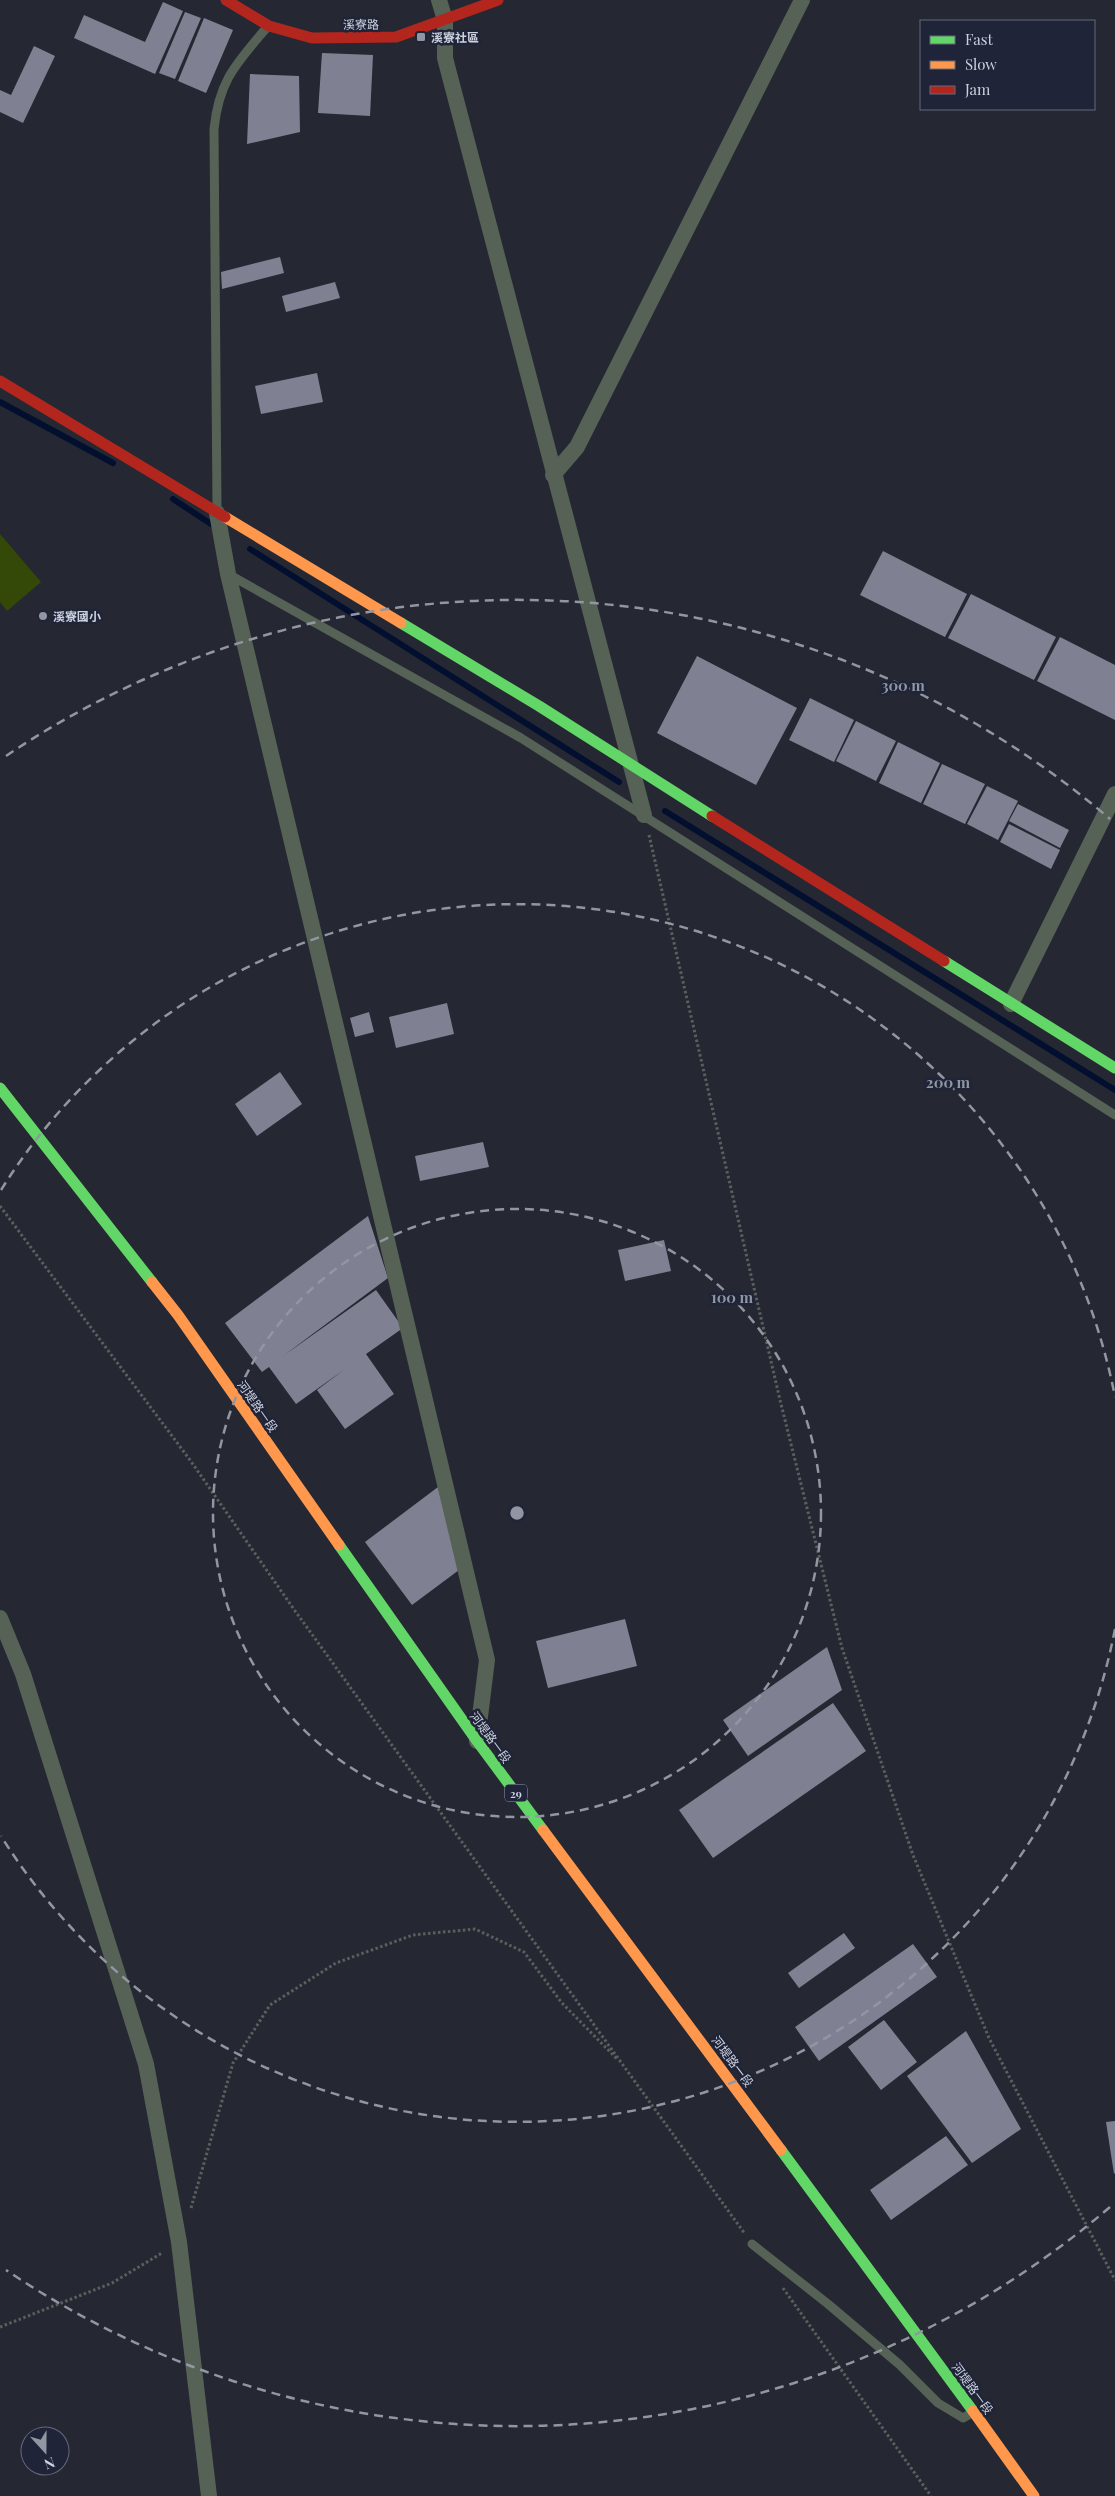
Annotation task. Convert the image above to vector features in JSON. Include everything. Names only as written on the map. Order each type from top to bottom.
[{"type":"main road","name":"溪寮路","points":[[226,0],[268,26],[312,38],[396,37],[498,0]]},
{"type":"main road","points":[[0,381],[539,706],[1115,1068]]},
{"type":"main road","name":"河堤路一段","points":[[0,1088],[178,1315],[477,1741],[866,2264],[1034,2496]]},
{"type":"street","points":[[439,0],[445,20],[445,58],[553,475],[644,815]]},
{"type":"street","points":[[553,475],[577,447],[802,0]]},
{"type":"street","points":[[217,513],[228,574],[487,1660],[477,1741]]},
{"type":"street","points":[[1012,1004],[1115,794]]},
{"type":"street","points":[[0,1618],[23,1674],[146,2064],[179,2242],[208,2496]]},
{"type":"lane","points":[[217,513],[216,113],[226,81],[268,26]]},
{"type":"lane","points":[[228,574],[521,738],[1115,1116]]},
{"type":"lane","points":[[752,2244],[828,2304],[900,2365],[938,2403],[962,2418],[973,2413]]},
{"type":"path","points":[[644,815],[782,1409],[842,1648],[913,1855],[989,2038],[1115,2280]]},
{"type":"path","points":[[0,1206],[190,1460],[293,1608],[752,2244]]},
{"type":"path","points":[[0,2326],[112,2284],[179,2242],[195,2198],[233,2063],[270,2005],[336,1963],[413,1935],[476,1929],[524,1952],[562,2003],[625,2067]]},
{"type":"path","points":[[780,2284],[931,2496]]},
{"type":"green space","points":[[0,534],[41,582],[7,611],[0,602]]},
{"type":"building","points":[[163,2],[183,11],[155,74],[74,38],[84,15],[145,42]]},
{"type":"building","points":[[185,12],[201,18],[175,79],[159,73]]},
{"type":"building","points":[[204,18],[233,30],[206,93],[178,81]]},
{"type":"building","points":[[34,46],[55,56],[23,123],[0,112],[0,90],[11,95]]},
{"type":"building","points":[[322,53],[373,55],[370,116],[318,113]]},
{"type":"building","points":[[250,74],[299,76],[300,132],[247,144]]},
{"type":"building","points":[[280,257],[284,273],[222,289],[221,272]]},
{"type":"building","points":[[335,282],[340,298],[286,312],[282,296]]},
{"type":"building","points":[[317,373],[323,402],[261,414],[255,386]]},
{"type":"building","points":[[883,551],[967,594],[945,637],[860,595]]},
{"type":"building","points":[[971,594],[1056,637],[1034,680],[948,638]]},
{"type":"building","points":[[1060,637],[1115,665],[1115,720],[1037,681]]},
{"type":"building","points":[[697,656],[797,708],[756,785],[657,733]]},
{"type":"building","points":[[810,698],[854,720],[834,762],[789,740]]},
{"type":"building","points":[[856,721],[896,741],[876,781],[836,761]]},
{"type":"building","points":[[898,742],[940,763],[921,803],[879,783]]},
{"type":"building","points":[[942,764],[985,784],[965,824],[923,804]]},
{"type":"building","points":[[987,786],[1018,801],[998,840],[967,824]]},
{"type":"building","points":[[1018,804],[1069,830],[1060,848],[1009,821]]},
{"type":"building","points":[[1009,824],[1060,850],[1051,869],[1000,842]]},
{"type":"building","points":[[447,1003],[454,1034],[396,1048],[389,1017]]},
{"type":"building","points":[[369,1012],[374,1032],[355,1037],[350,1018]]},
{"type":"building","points":[[280,1072],[302,1104],[257,1136],[235,1104]]},
{"type":"building","points":[[483,1142],[489,1167],[420,1181],[415,1156]]},
{"type":"building","points":[[368,1216],[388,1278],[283,1356],[376,1290],[403,1328],[366,1354],[394,1394],[345,1429],[317,1390],[345,1369],[296,1404],[269,1367],[262,1372],[225,1323]]},
{"type":"building","points":[[664,1240],[671,1271],[625,1281],[618,1250]]},
{"type":"building","points":[[438,1487],[459,1570],[412,1605],[365,1542]]},
{"type":"building","points":[[625,1619],[637,1666],[548,1688],[536,1641]]},
{"type":"building","points":[[827,1647],[842,1690],[748,1756],[723,1720]]},
{"type":"building","points":[[833,1703],[866,1751],[713,1858],[679,1810]]},
{"type":"building","points":[[844,1933],[855,1948],[799,1988],[788,1973]]},
{"type":"building","points":[[913,1944],[937,1977],[819,2061],[795,2027]]},
{"type":"building","points":[[884,2020],[917,2062],[881,2090],[848,2047]]},
{"type":"building","points":[[966,2031],[1021,2129],[972,2163],[907,2076]]},
{"type":"building","points":[[1115,2121],[1115,2173],[1114,2174],[1106,2122]]},
{"type":"building","points":[[946,2136],[968,2165],[891,2220],[870,2190]]},
{"type":"waterway","points":[[0,402],[113,463]]},
{"type":"waterway","points":[[173,499],[211,524]]},
{"type":"waterway","points":[[250,549],[619,782]]},
{"type":"waterway","points":[[665,811],[1115,1090]]},
{"type":"traffic: fast","points":[[401,623],[539,706],[712,816]]},
{"type":"traffic: fast","points":[[944,961],[1115,1068]]},
{"type":"traffic: fast","points":[[0,1088],[152,1282]]},
{"type":"traffic: fast","points":[[339,1545],[477,1741],[543,1830]]},
{"type":"traffic: fast","points":[[781,2150],[973,2411]]},
{"type":"traffic: slow","points":[[225,517],[401,623]]},
{"type":"traffic: slow","points":[[152,1282],[178,1315],[339,1545]]},
{"type":"traffic: slow","points":[[543,1830],[781,2150]]},
{"type":"traffic: slow","points":[[973,2411],[1034,2496]]},
{"type":"traffic: jam","points":[[226,0],[269,26],[312,38],[396,37],[498,0]]},
{"type":"traffic: jam","points":[[0,381],[225,517]]},
{"type":"traffic: jam","points":[[712,816],[944,961]]},
{"type":"place","name":"溪寮社區","points":[[421,37]]},
{"type":"place","name":"溪寮國小","points":[[43,616]]}]
